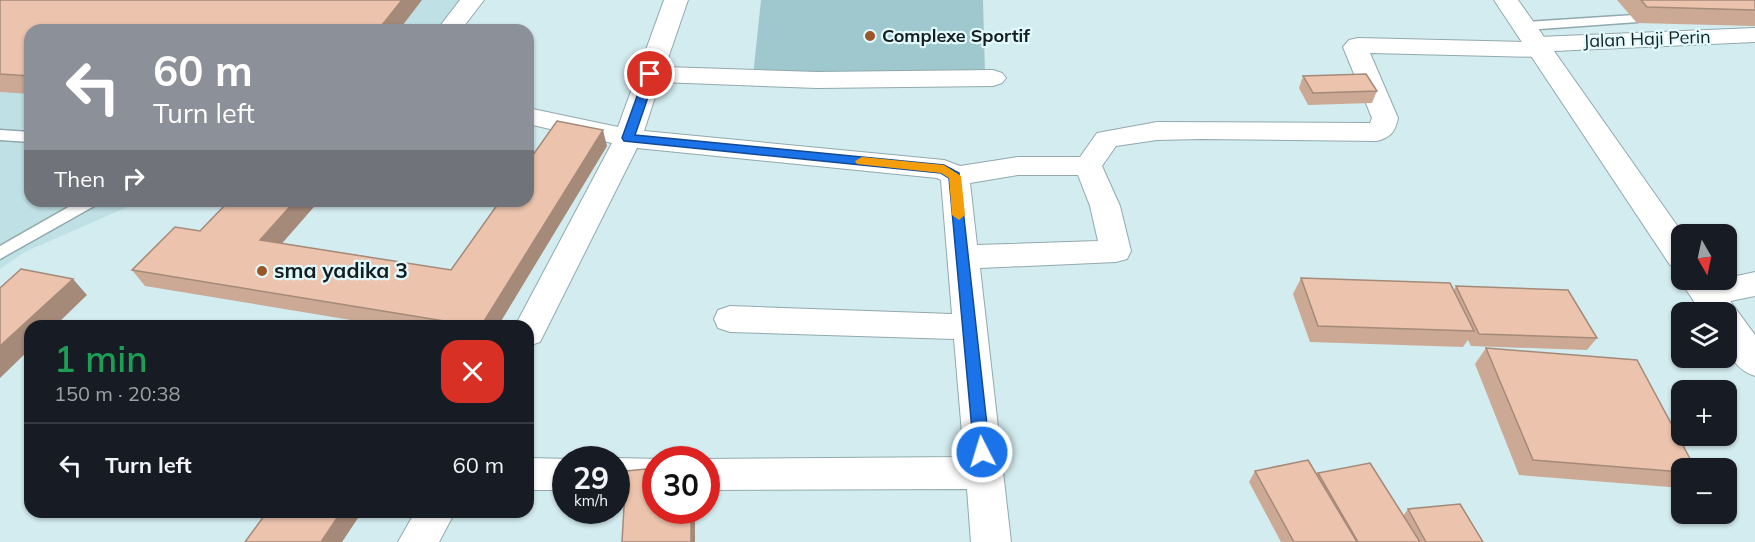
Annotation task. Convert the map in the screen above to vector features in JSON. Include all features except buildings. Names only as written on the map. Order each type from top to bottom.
[{"type":"main road","points":[[1506,0],[1671,241]]},
{"type":"main road","points":[[1737,337],[1755,362]]},
{"type":"street","points":[[454,24],[472,0]]},
{"type":"street","points":[[534,321],[628,138],[676,0]]},
{"type":"street","name":"Jalan Haji Perin","points":[[1088,166],[1107,139],[1157,131],[1377,132],[1382,129],[1385,118],[1355,46],[1426,46],[1535,40],[1755,35]]},
{"type":"street","points":[[661,75],[817,80],[993,78]]},
{"type":"street","points":[[534,117],[628,138],[944,169],[955,176],[1018,166],[1088,166],[1105,206],[1116,251],[963,257]]},
{"type":"street","points":[[955,176],[991,542]]},
{"type":"street","points":[[1707,295],[1755,284]]},
{"type":"street","points":[[730,319],[970,327]]},
{"type":"street","points":[[720,474],[984,473]]},
{"type":"street","points":[[534,474],[552,474]]},
{"type":"street","points":[[418,542],[432,518]]},
{"type":"lane","points":[[1535,40],[1634,20]]},
{"type":"lane","points":[[0,135],[24,137]]},
{"type":"lane","points":[[0,253],[80,207]]},
{"type":"shaded area","points":[[0,0],[466,0],[448,24],[24,24],[24,207],[127,207],[25,252],[0,269]]},
{"type":"shaded area","name":"Complexe Sportif","points":[[761,0],[983,0],[985,73],[753,76]]},
{"type":"slow traffic","points":[[862,161],[944,169],[955,176],[959,215]]},
{"type":"place","name":"Complexe Sportif","points":[[870,36]]},
{"type":"place","name":"sma yadika 3","points":[[262,271]]},
{"type":"route","points":[[650,74],[628,138],[944,169],[955,176],[982,452]]}]
